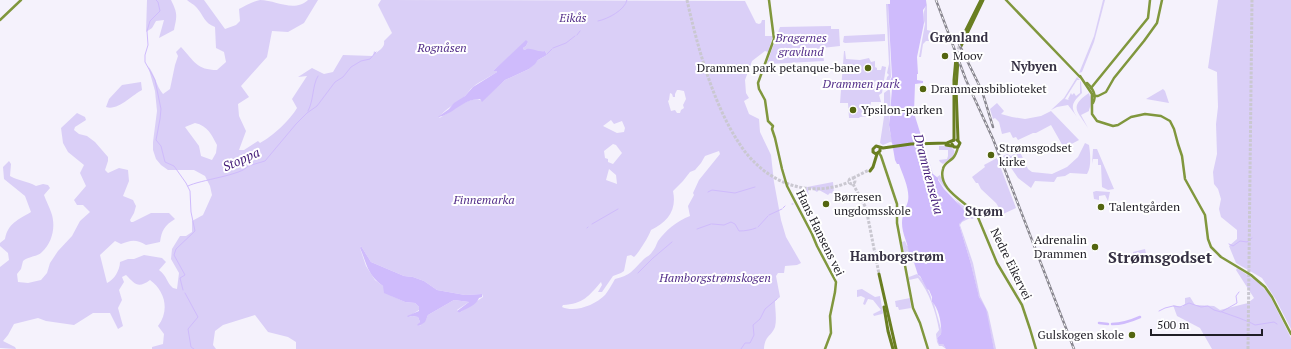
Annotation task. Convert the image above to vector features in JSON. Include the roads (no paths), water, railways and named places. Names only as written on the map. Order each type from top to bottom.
[{"type":"main road","points":[[0,20],[21,0]]},
{"type":"main road","name":"Hans Hansens vei","points":[[768,0],[774,39],[758,83],[759,89],[765,100],[768,121],[773,126],[772,130],[787,186],[836,282],[830,316],[831,332],[825,349]]},
{"type":"main road","points":[[961,44],[982,0]]},
{"type":"main road","points":[[1006,0],[1091,88],[1094,96],[1091,111],[1097,121],[1111,126],[1118,125],[1132,116],[1149,114],[1161,116],[1171,122],[1182,156],[1184,178],[1205,215],[1208,239],[1211,247],[1221,258],[1252,275],[1265,287],[1272,297],[1291,334]]},
{"type":"main road","points":[[1091,88],[1148,18],[1150,0]]},
{"type":"main road","points":[[1094,96],[1102,95],[1108,90],[1114,78],[1150,33],[1158,20],[1162,0]]},
{"type":"main road","points":[[878,152],[892,147],[938,144],[955,147],[960,143],[958,140],[956,84],[957,59],[954,79],[953,141],[955,147]]},
{"type":"main road","points":[[1080,76],[1094,96]]},
{"type":"main road","points":[[938,144],[958,140]]},
{"type":"main road","name":"Nedre Eikervei","points":[[955,147],[956,154],[944,166],[942,170],[942,177],[952,194],[972,210],[978,218],[997,263],[1022,305],[1036,349]]},
{"type":"main road","points":[[870,170],[873,167],[878,152]]},
{"type":"main road","points":[[878,152],[881,156],[893,191],[896,204],[897,223],[913,308],[922,327],[927,347]]},
{"type":"main road","points":[[879,274],[887,324],[894,349]]},
{"type":"water","name":"Drammenselva","points":[[890,0],[926,0],[926,6],[923,10],[924,23],[917,57],[917,80],[923,81],[923,83],[915,84],[914,113],[933,174],[938,178],[944,189],[964,210],[965,218],[959,224],[979,297],[986,309],[994,349],[946,349],[943,344],[939,344],[937,338],[941,334],[941,330],[938,312],[932,302],[932,297],[929,290],[918,275],[911,253],[909,253],[902,223],[903,214],[908,201],[908,192],[899,164],[897,164],[895,160],[889,125],[892,89],[890,85],[890,80],[892,77],[888,4],[890,4]]},
{"type":"water","points":[[526,40],[528,42],[523,48],[524,50],[529,49],[545,51],[547,55],[538,60],[529,69],[505,80],[482,102],[480,99],[468,102],[443,116],[438,117],[449,109],[454,103],[465,96],[473,87],[497,72],[493,71]]},
{"type":"water","points":[[361,246],[371,262],[404,276],[413,277],[424,281],[437,290],[465,295],[482,294],[482,297],[479,298],[473,305],[459,313],[457,311],[469,302],[454,300],[428,315],[425,322],[419,326],[417,325],[420,322],[418,317],[407,316],[419,311],[419,307],[415,303],[405,302],[384,293],[383,286],[378,282],[368,268],[360,248]]},
{"type":"waterway","points":[[156,0],[160,11],[150,21],[147,31],[148,45],[145,55],[145,62],[155,80],[161,109],[156,140],[161,146],[165,162],[174,166],[190,191],[191,212],[195,231],[176,249],[174,255],[185,275],[180,278],[183,290]]},
{"type":"waterway","points":[[598,21],[616,14],[626,4],[627,0]]},
{"type":"waterway","points":[[577,35],[580,31]]},
{"type":"waterway","points":[[553,48],[566,43],[575,36]]},
{"type":"waterway","points":[[547,54],[552,49]]},
{"type":"waterway","name":"Stoppa","points":[[188,186],[230,175],[248,166],[265,161],[296,124],[317,106],[335,82],[343,77],[351,67],[361,61],[370,59],[376,52]]},
{"type":"waterway","name":"Stoppa","points":[[308,111],[318,76]]},
{"type":"waterway","points":[[708,192],[712,190],[735,193],[755,187]]},
{"type":"waterway","points":[[592,224],[618,209]]},
{"type":"waterway","points":[[769,215],[782,209]]},
{"type":"waterway","points":[[758,227],[768,216]]},
{"type":"waterway","points":[[712,224],[724,225],[731,222],[735,224],[739,231],[756,228]]},
{"type":"waterway","points":[[697,229],[711,224]]},
{"type":"waterway","points":[[1229,244],[1233,246],[1240,241],[1247,242],[1252,238]]},
{"type":"waterway","points":[[638,273],[672,242]]},
{"type":"waterway","points":[[1159,311],[1173,306],[1180,307],[1189,303],[1201,307],[1208,306],[1221,312],[1237,303],[1236,296],[1239,292]]},
{"type":"waterway","points":[[185,293],[198,317],[188,329],[191,347],[194,349]]},
{"type":"waterway","points":[[741,349],[745,343],[750,343],[754,335],[753,325],[760,319],[765,309],[777,299]]},
{"type":"waterway","points":[[1222,312],[1255,325],[1274,322],[1277,324]]},
{"type":"waterway","points":[[1112,324],[1126,322],[1140,317]]},
{"type":"waterway","points":[[1099,323],[1108,324]]},
{"type":"tunnel","points":[[687,0],[701,55],[721,111],[739,143],[749,156],[760,168],[773,177],[787,184],[802,188],[817,189],[833,187],[849,182]]},
{"type":"tunnel","points":[[1248,349],[1252,0]]},
{"type":"tunnel","points":[[956,58],[960,43]]},
{"type":"tunnel","points":[[853,178],[869,170]]},
{"type":"tunnel","points":[[852,178],[855,181],[852,184],[849,181],[852,178]]},
{"type":"tunnel","points":[[853,184],[866,208],[879,274]]},
{"type":"railway","points":[[936,0],[966,80],[993,139],[1074,349]]},
{"type":"railway","points":[[959,44],[982,91],[993,127]]},
{"type":"place","name":"Moov","points":[[945,56]]},
{"type":"place","name":"Drammen park petanque-bane","points":[[868,68]]},
{"type":"place","name":"Drammensbiblioteket","points":[[923,89]]},
{"type":"place","name":"Ypsilon-parken","points":[[853,110]]},
{"type":"place","name":"Strømsgodset kirke","points":[[991,155]]},
{"type":"place","name":"Børresen ungdomsskole","points":[[826,204]]},
{"type":"place","name":"Talentgården","points":[[1101,207]]},
{"type":"place","name":"Adrenalin Drammen","points":[[1095,247]]},
{"type":"place","name":"Gulskogen skole","points":[[1132,335]]},
{"type":"district","name":"Grønland","points":[[959,37]]},
{"type":"district","name":"Nybyen","points":[[1034,66]]},
{"type":"district","name":"Strøm","points":[[984,211]]},
{"type":"district","name":"Hamborgstrøm","points":[[897,256]]},
{"type":"district","name":"Strømsgodset","points":[[1160,257]]},
{"type":"park label","name":"Eikås","points":[[573,18]]},
{"type":"park label","name":"Bragernes gravlund","points":[[801,45]]},
{"type":"park label","name":"Rognåsen","points":[[442,48]]},
{"type":"park label","name":"Drammen park","points":[[861,84]]},
{"type":"park label","name":"Finnemarka","points":[[484,200]]},
{"type":"park label","name":"Hamborgstrømskogen","points":[[715,278]]}]
